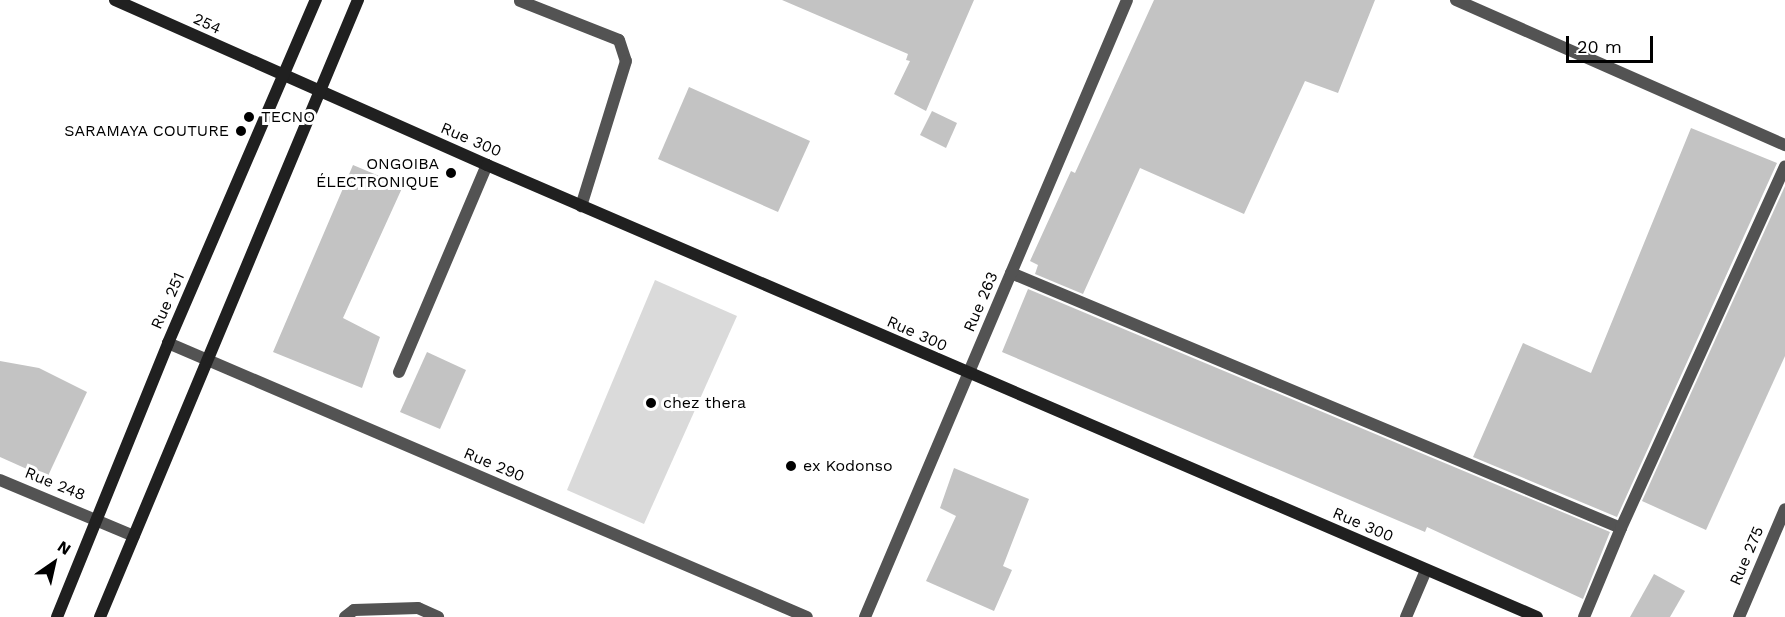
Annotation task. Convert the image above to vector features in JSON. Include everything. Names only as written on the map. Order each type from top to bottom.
[{"type":"main road","name":"254","points":[[115,0],[285,77]]},
{"type":"main road","name":"Rue 251","points":[[57,617],[168,343],[285,77],[316,0]]},
{"type":"main road","points":[[100,617],[358,0]]},
{"type":"main road","name":"Rue 300","points":[[285,77],[968,374],[1537,617]]},
{"type":"street","name":"Rue 263","points":[[865,617],[1127,0]]},
{"type":"street","points":[[1456,0],[1785,145]]},
{"type":"street","points":[[519,1],[619,40],[626,61],[581,206]]},
{"type":"street","points":[[399,372],[487,165]]},
{"type":"street","points":[[1584,617],[1621,528],[1785,166]]},
{"type":"street","points":[[1011,273],[1621,528]]},
{"type":"street","name":"Rue 290","points":[[168,343],[807,617]]},
{"type":"street","name":"Rue 248","points":[[0,480],[134,536]]},
{"type":"street","name":"Rue 275","points":[[1739,617],[1785,508]]},
{"type":"street","points":[[1406,617],[1426,570]]},
{"type":"street","points":[[345,617],[354,610],[418,608],[438,617]]},
{"type":"shaded area","name":"chez thera","points":[[655,280],[737,316],[644,524],[567,490]]},
{"type":"building","points":[[782,0],[974,0],[926,111],[894,94],[910,61],[906,60],[908,54]]},
{"type":"building","points":[[1154,0],[1375,0],[1338,93],[1305,81],[1244,214],[1140,168],[1083,294],[1035,274],[1038,265],[1030,261],[1071,171],[1075,173]]},
{"type":"building","points":[[689,87],[810,141],[778,212],[658,159]]},
{"type":"building","points":[[932,111],[957,123],[946,148],[920,135]]},
{"type":"building","points":[[1691,128],[1777,163],[1617,517],[1473,457],[1523,343],[1591,373]]},
{"type":"building","points":[[353,165],[403,186],[343,318],[380,337],[362,388],[273,352]]},
{"type":"building","points":[[1785,186],[1785,356],[1706,530],[1642,501]]},
{"type":"building","points":[[1028,289],[1610,532],[1583,599],[1427,527],[1425,532],[1002,352]]},
{"type":"building","points":[[427,352],[466,370],[440,429],[400,412]]},
{"type":"building","points":[[0,361],[39,368],[87,392],[47,478],[0,457]]},
{"type":"building","points":[[954,468],[1029,499],[1003,566],[1012,570],[994,611],[926,581],[956,516],[940,508]]},
{"type":"building","points":[[1654,574],[1685,591],[1670,617],[1630,617]]},
{"type":"place","name":"TECNO","points":[[249,117]]},
{"type":"place","name":"SARAMAYA COUTURE","points":[[241,131]]},
{"type":"place","name":"ONGOIBA ÉLECTRONIQUE","points":[[451,173]]},
{"type":"place","name":"chez thera","points":[[651,403]]},
{"type":"place","name":"ex Kodonso","points":[[791,466]]}]
